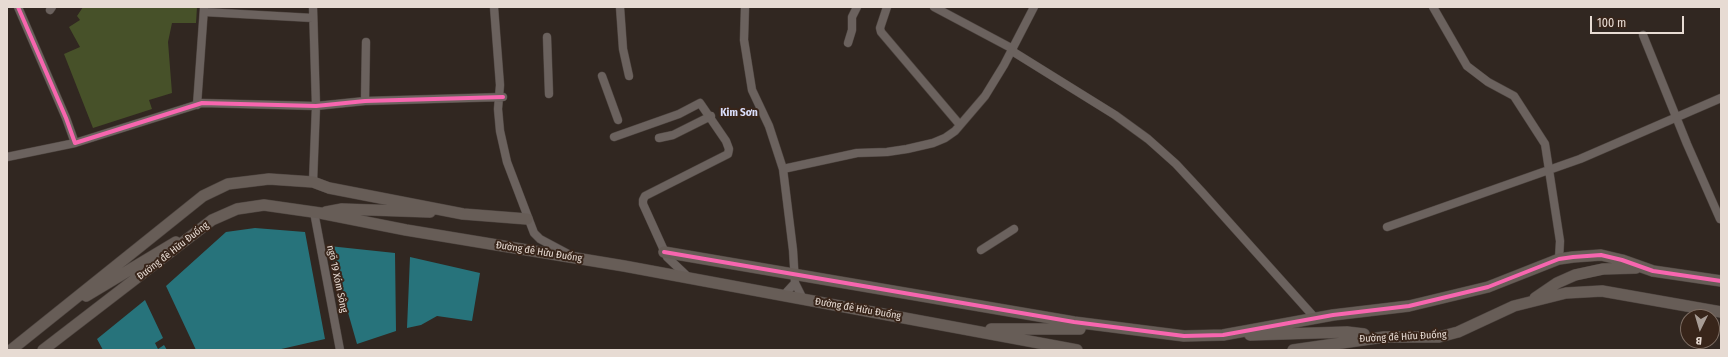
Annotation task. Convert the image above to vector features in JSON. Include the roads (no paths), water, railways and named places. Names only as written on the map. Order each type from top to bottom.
[{"type":"main road","points":[[11,350],[203,196],[228,184],[269,179],[312,182],[329,188],[463,214]]},
{"type":"main road","name":"Đường đê Hữu Đuống","points":[[43,350],[169,254],[202,226],[224,213],[251,206],[317,212],[406,230],[688,277],[1077,350]]},
{"type":"main road","points":[[317,212],[342,209],[463,214],[528,219]]},
{"type":"main road","points":[[68,304],[95,291],[202,226]]},
{"type":"main road","points":[[664,252],[794,279],[1074,322],[1184,336]]},
{"type":"main road","points":[[1223,335],[1315,318],[1409,306],[1488,287],[1559,259],[1601,255],[1622,260],[1641,268]]},
{"type":"main road","points":[[1530,301],[1557,283],[1575,275],[1604,269],[1641,268],[1720,282]]},
{"type":"main road","name":"Đường đê Hữu Đuống","points":[[1293,350],[1384,337],[1423,338],[1451,334],[1514,306],[1566,293],[1602,291],[1721,312]]},
{"type":"main road","points":[[969,329],[1069,328],[1184,336],[1347,332],[1384,337]]},
{"type":"street","points":[[18,7],[66,118],[74,143]]},
{"type":"street","points":[[312,182],[316,106],[313,7]]},
{"type":"street","points":[[494,7],[501,97],[500,131],[504,149],[528,219],[538,238],[574,257]]},
{"type":"street","points":[[620,7],[623,49],[629,76]]},
{"type":"street","points":[[745,7],[744,40],[752,90],[769,126],[783,169],[793,250],[794,279],[803,299]]},
{"type":"street","points":[[848,43],[852,30],[852,17],[857,7]]},
{"type":"street","points":[[887,7],[880,25],[881,32],[960,125]]},
{"type":"street","points":[[934,7],[1013,50],[1115,115],[1148,139],[1176,164],[1315,318]]},
{"type":"street","points":[[783,169],[857,153],[887,152],[933,144],[945,138],[955,131],[985,96],[1013,50],[1034,7]]},
{"type":"street","points":[[1433,7],[1467,66],[1518,101],[1545,144],[1560,241],[1559,259]]},
{"type":"street","points":[[197,105],[204,9],[313,18]]},
{"type":"street","points":[[1643,35],[1714,206],[1721,218]]},
{"type":"street","points":[[547,37],[549,94]]},
{"type":"street","points":[[365,101],[366,42]]},
{"type":"street","points":[[602,76],[618,120]]},
{"type":"street","points":[[7,157],[74,143],[197,105],[210,103],[316,106],[365,101],[501,97]]},
{"type":"street","points":[[1387,227],[1521,178],[1548,171],[1607,148],[1721,98]]},
{"type":"street","points":[[614,137],[680,114],[700,103],[711,116],[726,141],[729,149],[728,154],[645,196],[643,200],[664,252],[688,277]]},
{"type":"street","points":[[659,138],[673,135],[711,116]]},
{"type":"street","name":"ngõ 19 Xóm Sông","points":[[317,212],[321,256],[335,317],[340,350]]},
{"type":"street","points":[[981,250],[1014,229]]},
{"type":"street","points":[[783,296],[794,279]]},
{"type":"water","points":[[255,228],[305,232],[325,339],[277,350],[196,350],[166,286],[226,232]]},
{"type":"water","points":[[329,246],[395,253],[396,331],[357,344]]},
{"type":"water","points":[[410,257],[480,273],[472,321],[437,316],[421,325],[407,328]]},
{"type":"water","points":[[145,300],[163,338],[155,343],[158,349],[164,345],[167,350],[103,350],[97,339]]},
{"type":"district","name":"Kim Sơn","points":[[739,113]]}]
